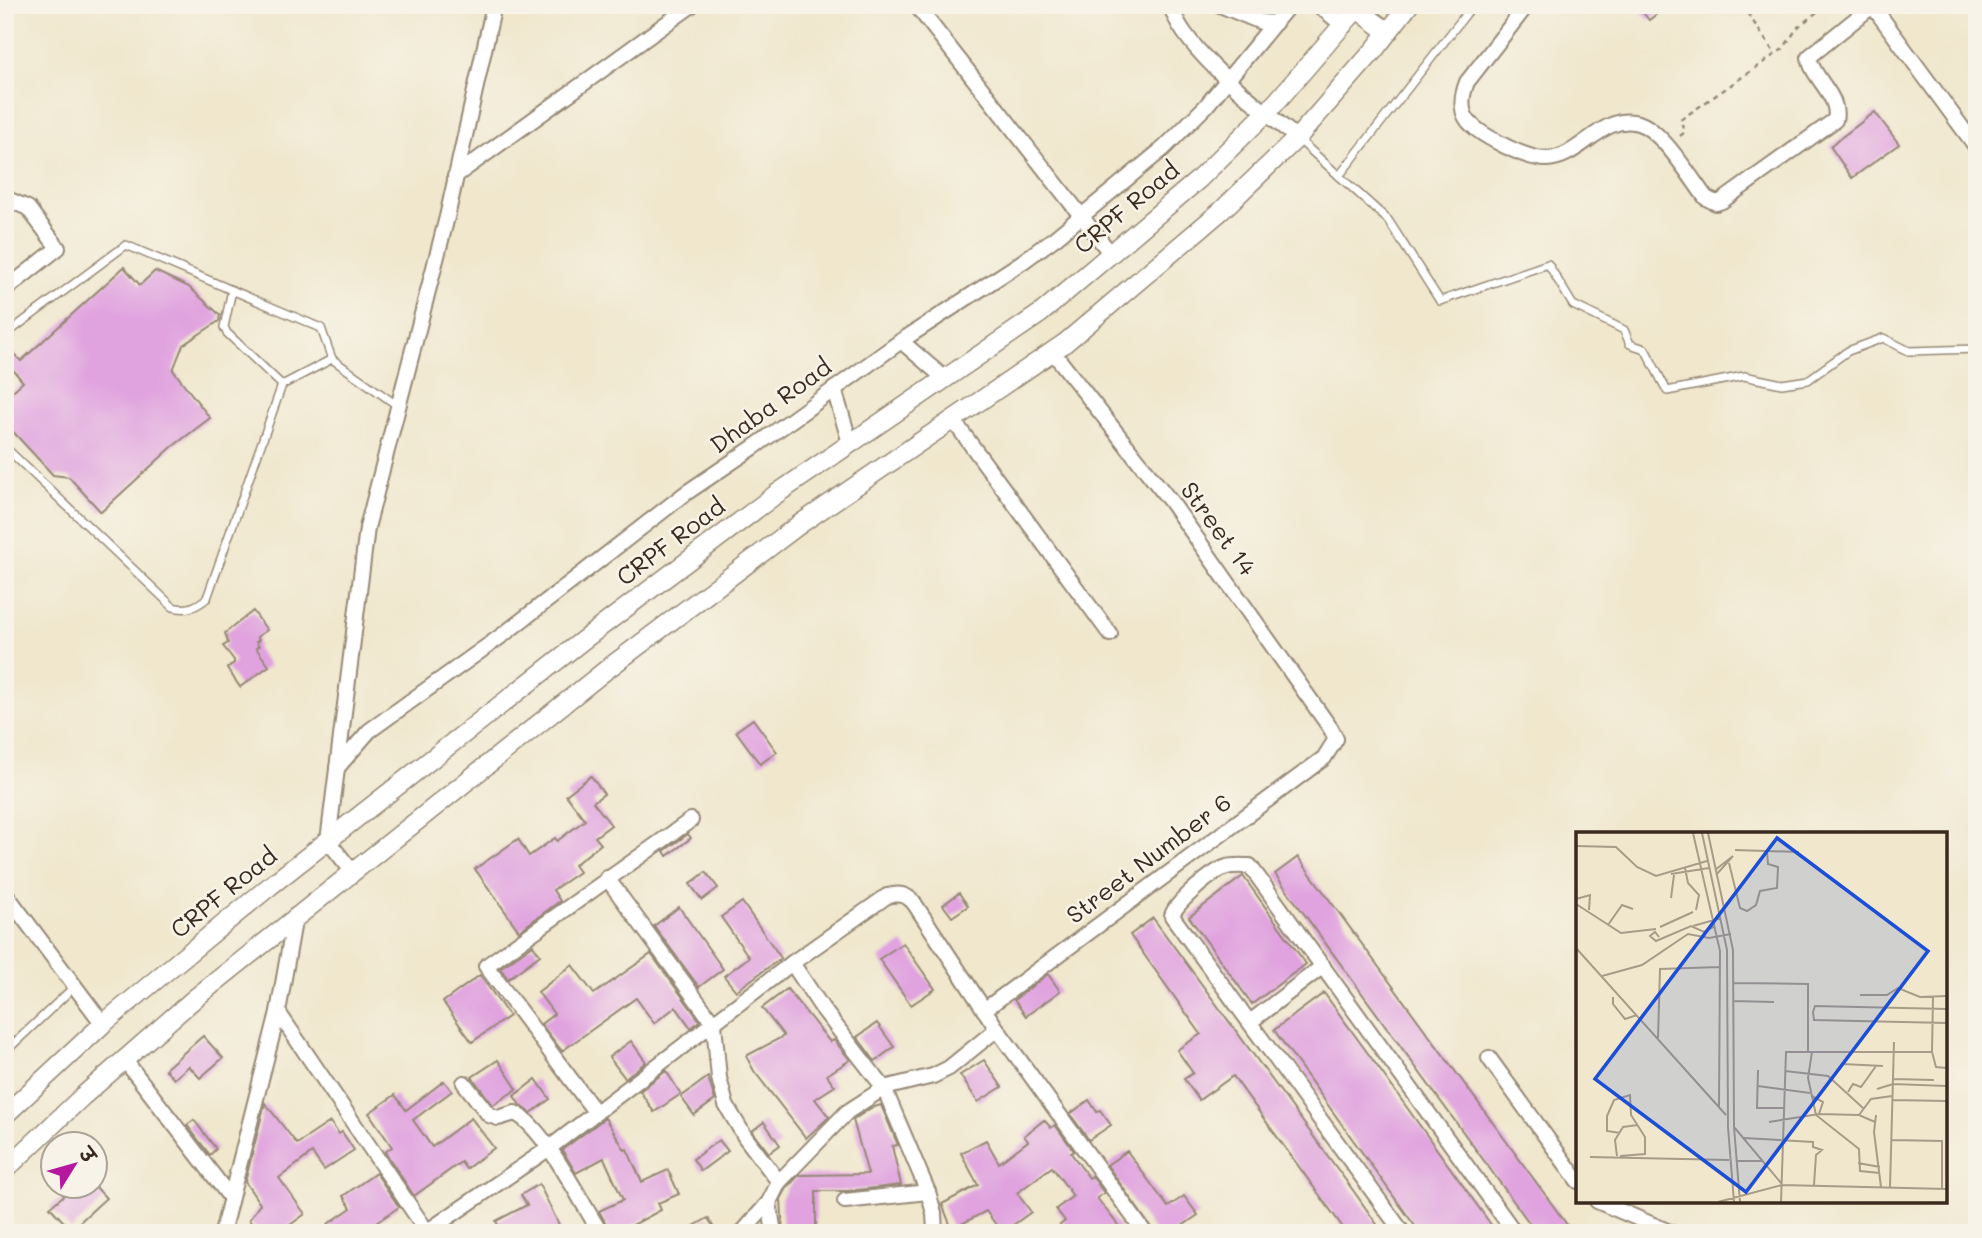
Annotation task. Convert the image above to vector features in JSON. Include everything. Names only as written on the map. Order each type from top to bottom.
[{"type":"street","points":[[352,871],[328,841],[367,528],[447,217],[494,5]]},
{"type":"street","points":[[455,176],[692,5]]},
{"type":"street","points":[[916,5],[1111,254]]},
{"type":"street","points":[[1171,5],[1188,38],[1229,80],[1297,138]]},
{"type":"street","points":[[1220,5],[1261,22],[1275,23]]},
{"type":"street","name":"Dhaba Road","points":[[337,768],[369,731],[504,634],[686,493],[901,341],[1022,262],[1080,217],[1164,148],[1229,80],[1289,5]]},
{"type":"street","points":[[1318,5],[1344,26]]},
{"type":"street","points":[[5,1170],[124,1059],[295,916],[606,670],[783,537],[1052,351],[1221,211],[1297,138],[1409,5]]},
{"type":"street","points":[[1527,5],[1467,82],[1462,108],[1469,124],[1512,150],[1536,158],[1554,158],[1615,122],[1640,123],[1654,132],[1706,198],[1716,203],[1722,201],[1835,120],[1836,108],[1810,65],[1809,57],[1872,5],[1977,148]]},
{"type":"street","points":[[1359,7],[1388,32]]},
{"type":"street","name":"CRPF Road","points":[[5,1115],[103,1024],[582,640],[775,495],[1041,313],[1198,180],[1266,113],[1359,7]]},
{"type":"street","points":[[5,198],[27,208],[58,248],[5,290]]},
{"type":"street","points":[[901,341],[944,378]]},
{"type":"street","name":"Street 14","points":[[1052,351],[1171,502],[1258,623],[1336,740]]},
{"type":"street","points":[[834,389],[850,443]]},
{"type":"street","points":[[953,420],[1110,634]]},
{"type":"street","name":"Street Number 6","points":[[984,1010],[1324,758],[1336,740]]},
{"type":"street","points":[[596,1113],[486,965],[691,820]]},
{"type":"street","points":[[1403,1233],[1172,916],[1173,909],[1209,877],[1226,867],[1250,866],[1516,1233]]},
{"type":"street","points":[[607,878],[714,1024],[719,1078],[726,1105],[745,1137],[779,1182]]},
{"type":"street","points":[[5,893],[103,1024]]},
{"type":"street","points":[[278,1012],[427,1232],[548,1149],[792,963],[887,896],[906,895],[914,903],[997,1029],[1145,1233]]},
{"type":"street","points":[[222,1233],[278,1012],[295,916]]},
{"type":"street","points":[[792,963],[822,1008],[884,1088],[928,1192],[934,1213],[935,1233]]},
{"type":"street","points":[[1250,1022],[1323,966]]},
{"type":"street","points":[[742,1233],[769,1202],[779,1182],[847,1111],[884,1088],[933,1076],[949,1068],[997,1029]]},
{"type":"street","points":[[1489,1058],[1576,1178]]},
{"type":"street","points":[[124,1059],[230,1197]]},
{"type":"street","points":[[464,1083],[489,1115],[498,1118],[515,1113],[522,1117],[548,1149],[601,1233]]},
{"type":"street","points":[[845,1201],[928,1192]]},
{"type":"street","points":[[769,1202],[774,1233]]},
{"type":"street","points":[[1602,1203],[1672,1233]]},
{"type":"lane","points":[[1339,176],[1473,5]]},
{"type":"lane","points":[[1297,138],[1388,220],[1440,301],[1548,264],[1573,304],[1624,330],[1629,344],[1645,349],[1667,391],[1744,376],[1782,384],[1808,380],[1848,351],[1883,338],[1909,351],[1977,349]]},
{"type":"lane","points":[[5,335],[126,245],[321,328],[332,359],[398,407]]},
{"type":"lane","points":[[232,290],[224,327],[227,333],[282,385]]},
{"type":"lane","points":[[5,447],[173,607],[182,610],[207,598],[282,385],[332,359]]},
{"type":"lane","points":[[5,1052],[75,986]]},
{"type":"path","points":[[1742,5],[1773,51],[1772,57]]},
{"type":"path","points":[[1666,147],[1685,132],[1681,120],[1783,49],[1798,27],[1826,5]]},
{"type":"building","points":[[1637,5],[1668,5],[1649,20]]},
{"type":"building","points":[[1875,112],[1899,144],[1852,178],[1830,146]]},
{"type":"building","points":[[124,267],[140,285],[155,271],[189,287],[220,315],[219,321],[183,345],[173,370],[210,418],[172,447],[101,512],[69,477],[53,475],[5,423],[5,398],[23,382],[5,360],[13,353],[21,361]]},
{"type":"building","points":[[253,611],[267,630],[257,637],[259,646],[256,648],[269,666],[240,687],[227,668],[234,660],[223,646],[228,643],[225,633]]},
{"type":"building","points":[[753,719],[777,752],[760,764],[736,731]]},
{"type":"building","points":[[591,776],[604,794],[593,802],[611,825],[595,837],[601,844],[574,865],[579,872],[553,890],[560,901],[519,931],[475,869],[518,839],[529,856],[555,838],[557,841],[585,820],[566,795]]},
{"type":"building","points":[[688,834],[691,838],[667,856],[664,851]]},
{"type":"building","points":[[1298,857],[1573,1233],[1537,1233],[1533,1228],[1275,874]]},
{"type":"building","points":[[706,872],[718,888],[702,900],[690,884]]},
{"type":"building","points":[[1243,876],[1306,964],[1252,1004],[1189,917]]},
{"type":"building","points":[[959,893],[968,906],[952,917],[943,905]]},
{"type":"building","points":[[742,902],[781,958],[736,991],[724,976],[749,957],[721,917]]},
{"type":"building","points":[[679,907],[723,969],[699,987],[654,926]]},
{"type":"building","points":[[1153,918],[1383,1233],[1347,1233],[1233,1076],[1199,1100],[1184,1079],[1193,1073],[1177,1050],[1201,1034],[1130,935]]},
{"type":"building","points":[[903,943],[935,989],[911,1005],[879,959]]},
{"type":"building","points":[[533,945],[540,955],[508,979],[500,968]]},
{"type":"building","points":[[651,954],[700,1021],[691,1028],[676,1007],[654,1023],[636,998],[562,1051],[541,1024],[554,1014],[538,992],[572,965],[594,994]]},
{"type":"building","points":[[1048,974],[1060,991],[1026,1016],[1014,1000]]},
{"type":"building","points":[[480,975],[509,1016],[472,1042],[443,1002]]},
{"type":"building","points":[[787,989],[830,1042],[834,1040],[850,1060],[827,1075],[835,1086],[815,1099],[829,1117],[806,1138],[754,1071],[746,1056],[784,1036],[762,1008]]},
{"type":"building","points":[[1324,993],[1497,1233],[1420,1233],[1274,1030]]},
{"type":"building","points":[[877,1023],[894,1047],[875,1061],[857,1037]]},
{"type":"building","points":[[203,1036],[223,1058],[200,1078],[189,1066],[174,1079],[165,1069]]},
{"type":"building","points":[[631,1041],[646,1062],[625,1078],[609,1057]]},
{"type":"building","points":[[498,1060],[517,1089],[493,1105],[472,1077]]},
{"type":"building","points":[[984,1060],[1002,1087],[978,1102],[960,1075]]},
{"type":"building","points":[[666,1071],[681,1094],[654,1112],[640,1091]]},
{"type":"building","points":[[708,1077],[715,1100],[694,1115],[681,1097]]},
{"type":"building","points":[[536,1079],[550,1099],[531,1113],[520,1105],[514,1096]]},
{"type":"building","points":[[444,1081],[452,1091],[413,1120],[432,1147],[471,1118],[494,1148],[466,1169],[461,1162],[414,1196],[385,1152],[392,1147],[369,1113],[395,1095],[406,1110]]},
{"type":"building","points":[[1089,1100],[1111,1125],[1089,1140],[1070,1114]]},
{"type":"building","points":[[265,1103],[297,1144],[330,1122],[339,1134],[342,1132],[354,1150],[324,1170],[312,1153],[279,1178],[305,1214],[279,1233],[259,1233],[249,1220],[260,1204],[245,1182]]},
{"type":"building","points":[[881,1105],[898,1145],[892,1146],[901,1185],[848,1191],[816,1191],[816,1233],[783,1233],[781,1199],[799,1175],[868,1174],[853,1120]]},
{"type":"building","points":[[605,1118],[625,1150],[627,1149],[642,1182],[668,1170],[679,1194],[658,1203],[661,1210],[618,1233],[611,1233],[599,1211],[623,1200],[604,1158],[576,1173],[562,1150]]},
{"type":"building","points":[[194,1120],[216,1149],[210,1155],[187,1125]]},
{"type":"building","points":[[1044,1120],[1051,1128],[1055,1125],[1089,1178],[1092,1176],[1104,1193],[1097,1198],[1124,1233],[1050,1233],[1065,1221],[1056,1209],[1073,1196],[1052,1167],[1017,1193],[1031,1212],[1002,1233],[986,1211],[952,1229],[942,1204],[978,1185],[961,1153],[986,1140],[999,1163],[1028,1141],[1024,1136]]},
{"type":"building","points":[[764,1122],[780,1145],[769,1153],[752,1131]]},
{"type":"building","points":[[719,1140],[728,1151],[701,1171],[693,1159]]},
{"type":"building","points":[[1127,1151],[1168,1207],[1184,1196],[1198,1215],[1172,1233],[1155,1233],[1107,1165]]},
{"type":"building","points":[[376,1173],[399,1207],[361,1233],[333,1233],[328,1224],[351,1208],[343,1196]]},
{"type":"building","points":[[539,1184],[563,1233],[502,1233],[496,1221],[527,1205],[521,1195]]},
{"type":"building","points":[[58,1200],[104,1200],[71,1230],[50,1207]]},
{"type":"building","points":[[708,1218],[717,1233],[682,1233]]}]
